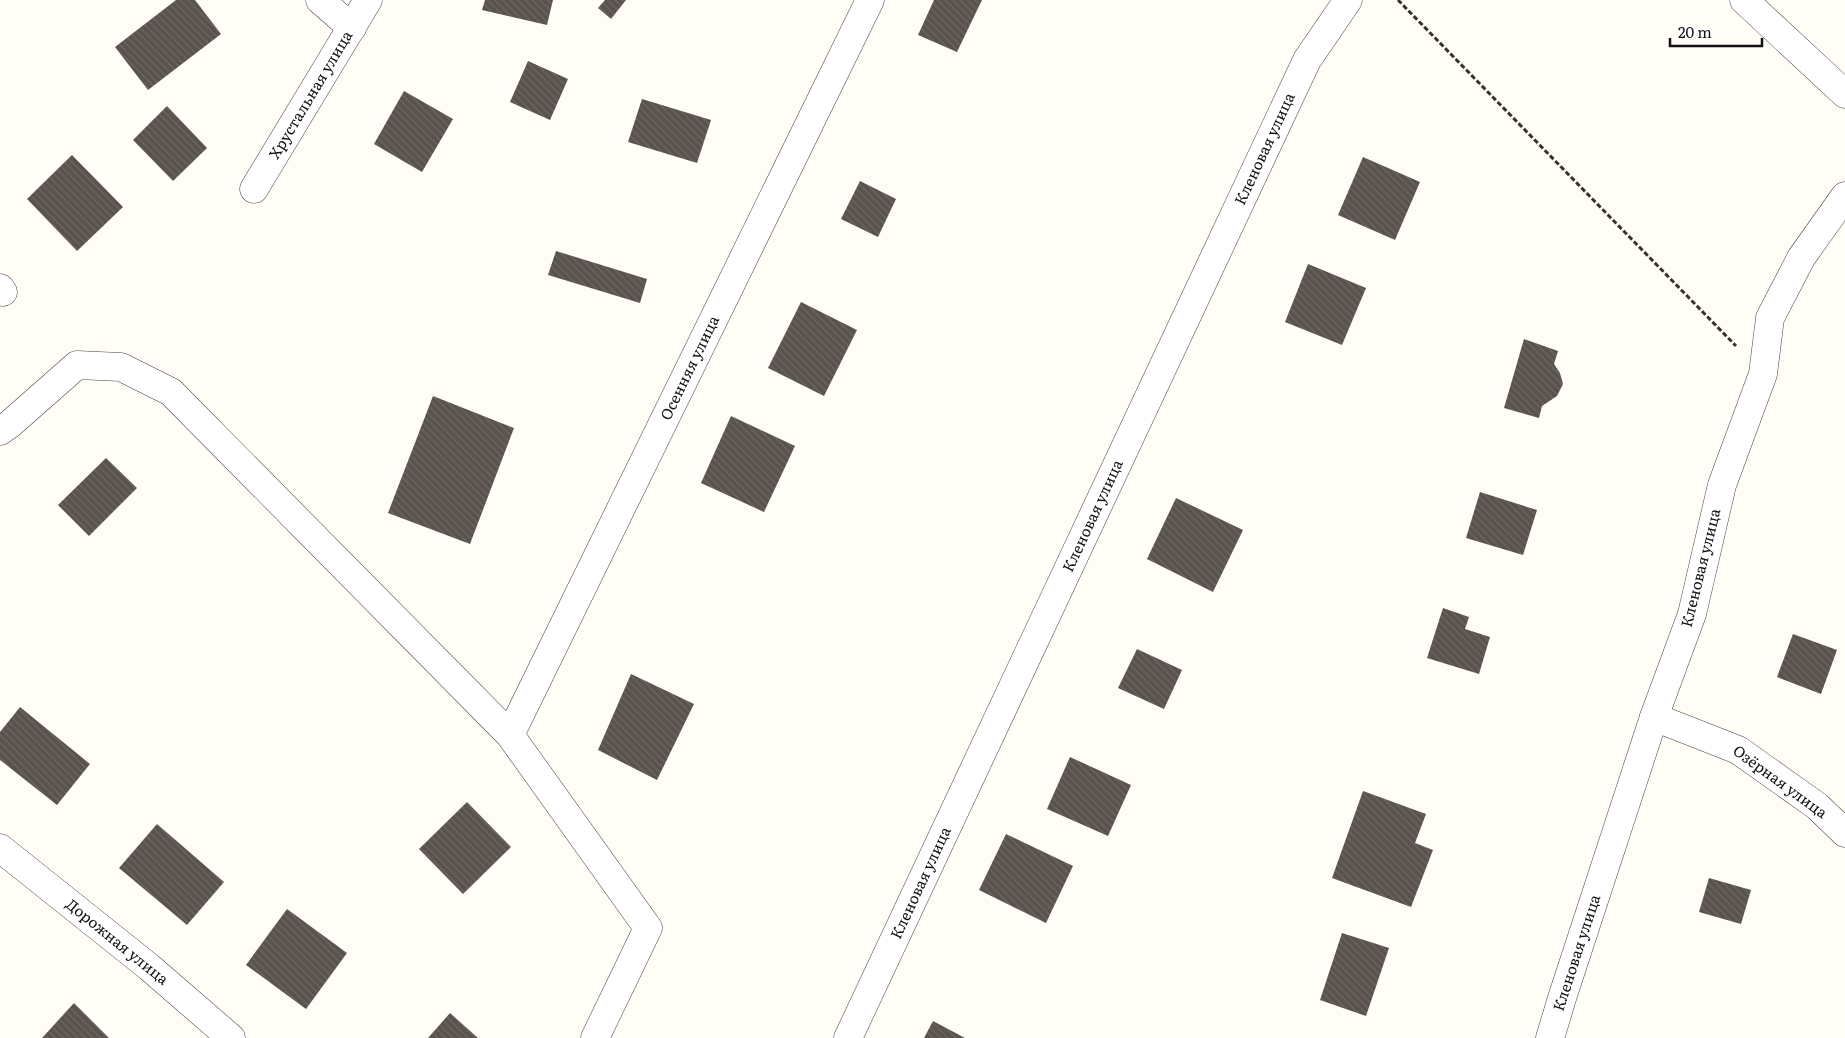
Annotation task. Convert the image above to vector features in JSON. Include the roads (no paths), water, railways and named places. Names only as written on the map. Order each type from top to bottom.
[{"type":"street","points":[[320,0],[352,28]]},
{"type":"street","name":"Хрустальная улица","points":[[254,189],[368,0]]},
{"type":"street","name":"Осенняя улица","points":[[510,735],[870,0]]},
{"type":"street","name":"Кленовая улица","points":[[848,1038],[1306,60],[1348,0]]},
{"type":"street","points":[[1744,0],[1845,94]]},
{"type":"street","name":"Кленовая улица","points":[[1550,1038],[1654,716],[1692,614],[1722,485],[1763,374],[1770,318],[1801,258],[1845,196]]},
{"type":"street","points":[[0,431],[77,364],[121,367],[171,392],[510,735],[648,928],[595,1038]]},
{"type":"street","name":"Озёрная улица","points":[[1654,716],[1738,750],[1817,806],[1845,833]]},
{"type":"street","name":"Дорожная улица","points":[[0,848],[149,967],[231,1038]]}]
